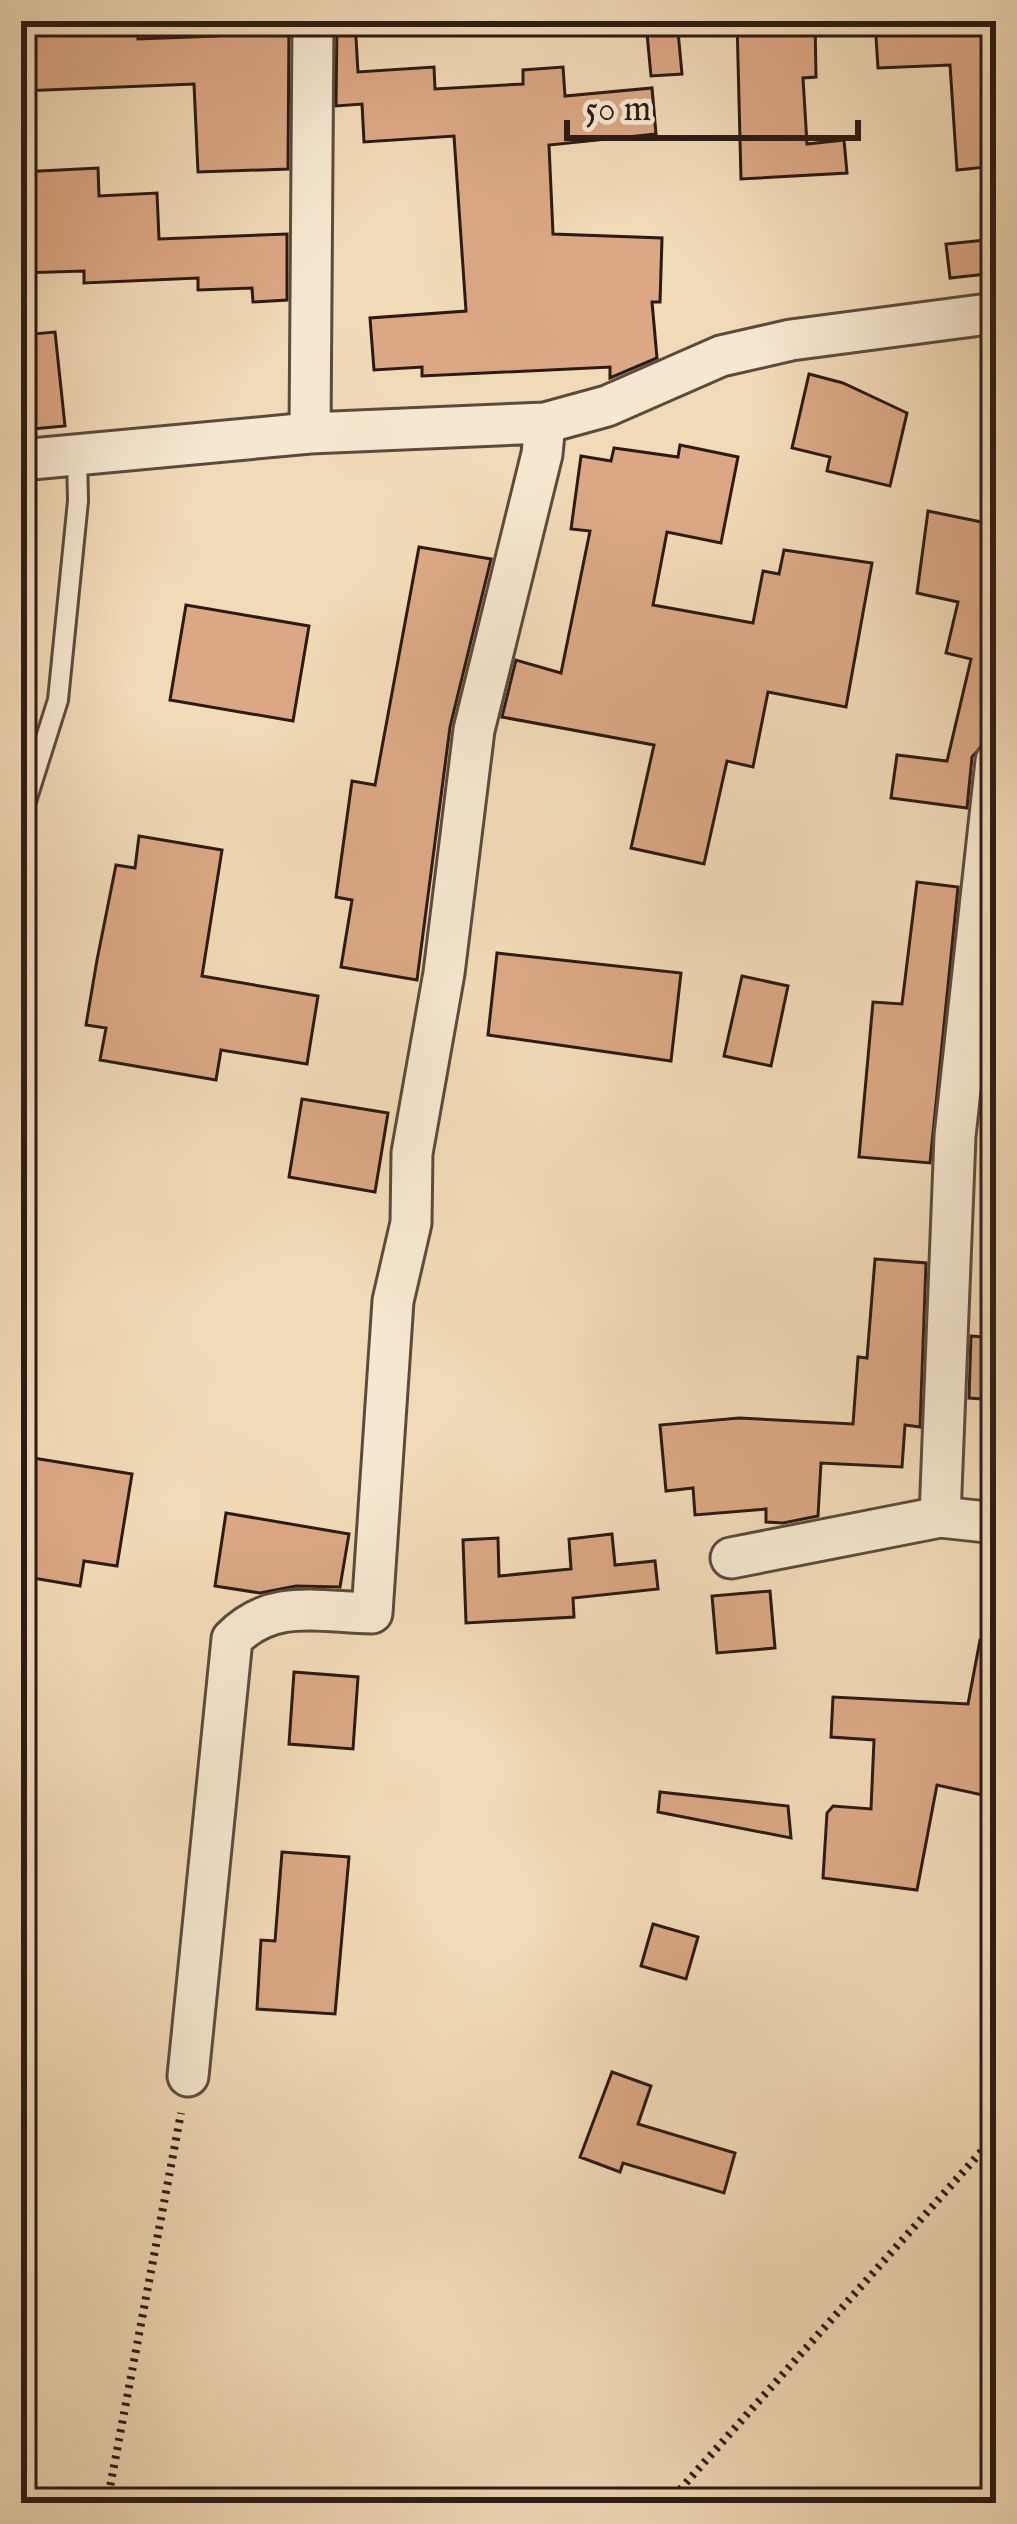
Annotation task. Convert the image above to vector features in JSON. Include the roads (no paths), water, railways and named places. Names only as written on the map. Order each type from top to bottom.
[{"type":"street","points":[[310,433],[313,21]]},
{"type":"street","points":[[21,460],[310,433],[545,423],[607,406],[721,356],[791,340],[996,313]]},
{"type":"street","points":[[188,2076],[232,1639],[252,1618],[280,1611],[372,1613],[393,1301],[411,1223],[412,1154],[444,973],[474,730],[545,423]]},
{"type":"street","points":[[940,1516],[955,1136],[996,761]]},
{"type":"street","points":[[731,1558],[940,1516],[996,1523]]},
{"type":"lane","points":[[21,817],[58,700],[79,501],[77,456]]}]
